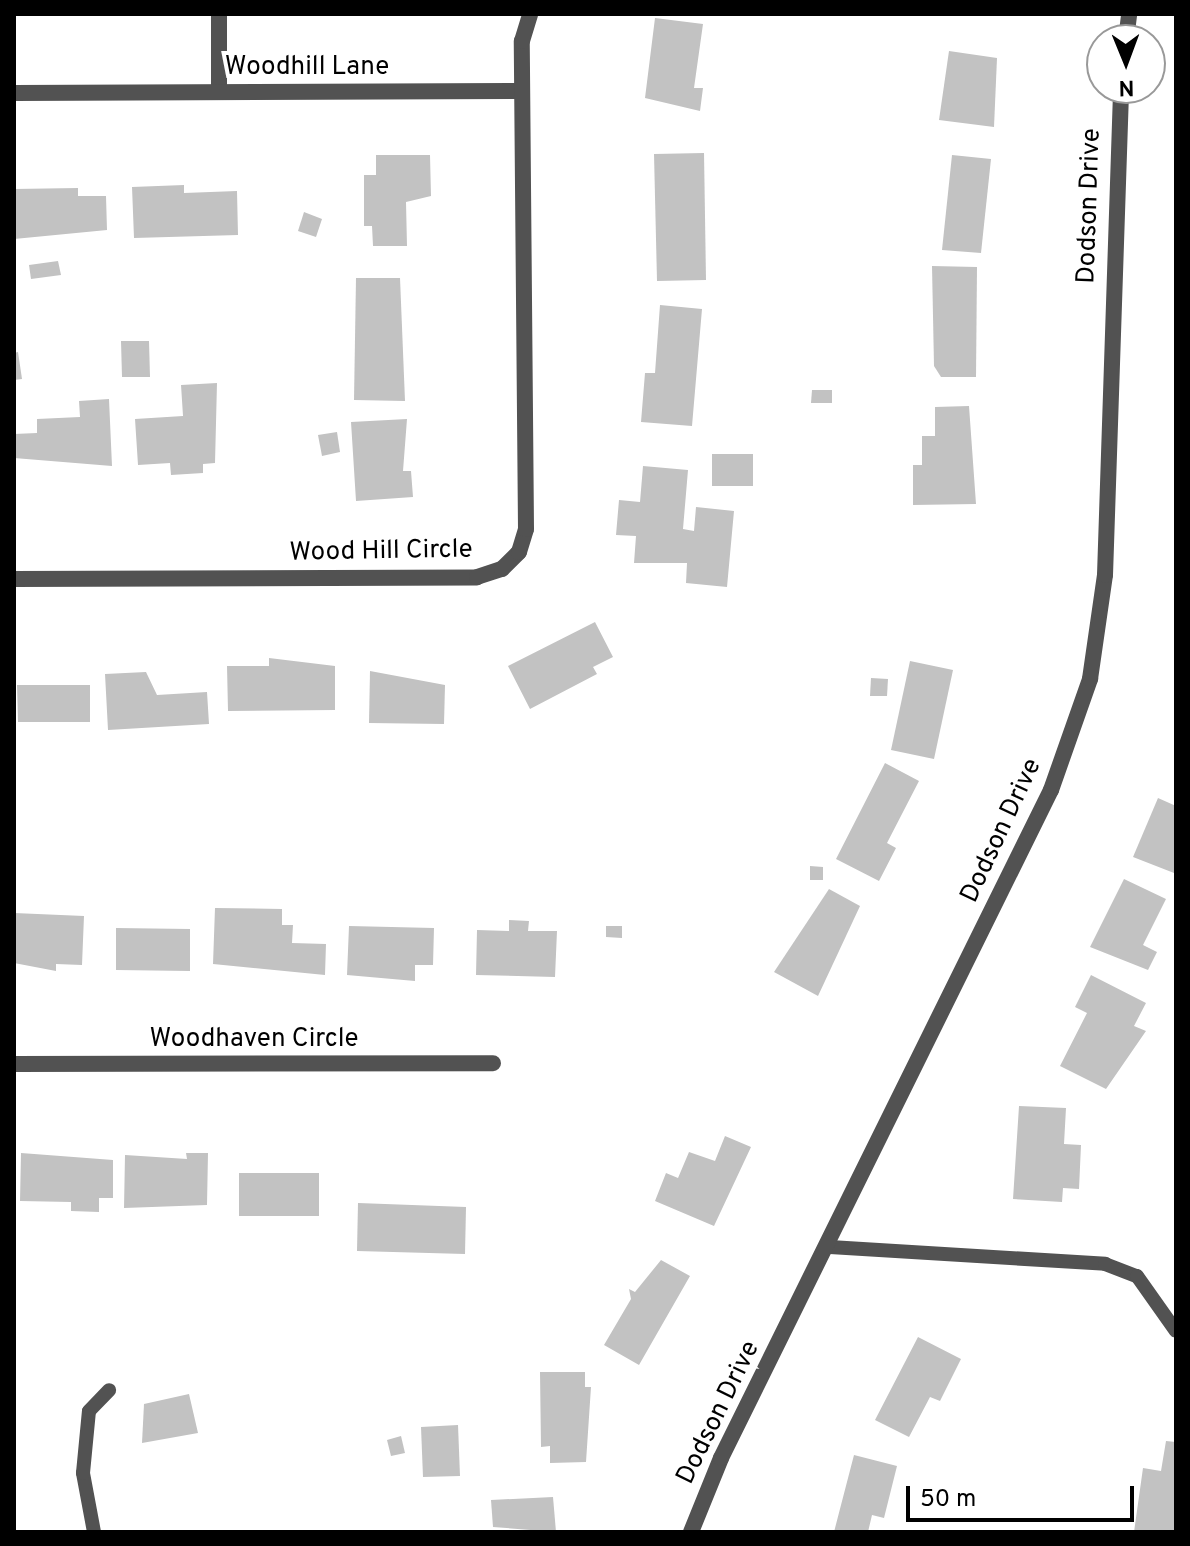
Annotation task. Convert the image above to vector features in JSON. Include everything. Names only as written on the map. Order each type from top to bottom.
[{"type":"street","points":[[219,14],[219,92]]},
{"type":"street","points":[[521,91],[530,14]]},
{"type":"street","name":"Woodhill Lane","points":[[14,93],[521,91]]},
{"type":"street","name":"Wood Hill Circle","points":[[14,579],[477,577],[502,569],[519,552],[526,529],[521,91]]},
{"type":"street","name":"Dodson Drive","points":[[691,1532],[721,1458],[830,1247],[1051,790],[1090,679],[1105,575],[1120,104]]},
{"type":"street","name":"Woodhaven Circle","points":[[14,1064],[493,1063]]},
{"type":"lane","points":[[830,1247],[1105,1264],[1137,1276],[1176,1331]]},
{"type":"lane","points":[[94,1532],[83,1473],[89,1411],[109,1390]]},
{"type":"building","points":[[655,18],[703,24],[694,88],[703,88],[700,111],[645,98]]},
{"type":"building","points":[[949,51],[997,58],[994,127],[939,120]]},
{"type":"building","points":[[704,153],[706,280],[657,281],[654,154]]},
{"type":"building","points":[[376,155],[430,155],[431,196],[406,202],[407,246],[373,246],[372,226],[364,226],[364,175],[376,175]]},
{"type":"building","points":[[952,155],[991,159],[981,253],[942,250]]},
{"type":"building","points":[[184,185],[184,193],[237,191],[238,235],[134,238],[132,187]]},
{"type":"building","points":[[78,188],[78,196],[106,196],[107,230],[14,239],[14,189]]},
{"type":"building","points":[[304,212],[322,219],[316,237],[298,231]]},
{"type":"building","points":[[58,261],[61,275],[31,279],[29,265]]},
{"type":"building","points":[[932,266],[977,267],[976,377],[941,377],[934,366]]},
{"type":"building","points":[[356,278],[400,278],[405,401],[354,400]]},
{"type":"building","points":[[660,305],[702,309],[692,426],[641,422],[645,373],[655,373]]},
{"type":"building","points":[[121,341],[149,341],[150,377],[122,377]]},
{"type":"building","points":[[18,352],[22,379],[14,380],[14,353]]},
{"type":"building","points":[[217,383],[215,463],[203,464],[203,473],[171,475],[170,463],[138,465],[135,419],[183,416],[181,385]]},
{"type":"building","points":[[812,390],[832,390],[832,403],[811,403]]},
{"type":"building","points":[[109,399],[112,466],[14,458],[14,434],[37,433],[37,419],[80,417],[79,401]]},
{"type":"building","points":[[969,406],[976,504],[913,505],[913,465],[922,465],[922,436],[935,436],[935,407]]},
{"type":"building","points":[[407,419],[403,471],[411,471],[413,497],[356,501],[351,422]]},
{"type":"building","points":[[337,432],[340,452],[322,456],[318,435]]},
{"type":"building","points":[[712,454],[753,454],[753,486],[712,486]]},
{"type":"building","points":[[643,466],[688,470],[683,529],[694,531],[696,507],[734,511],[727,587],[686,583],[687,563],[634,563],[636,536],[616,535],[619,500],[640,502]]},
{"type":"building","points":[[595,622],[613,657],[593,667],[597,674],[530,709],[508,666]]},
{"type":"building","points":[[269,658],[335,666],[335,710],[228,711],[227,666],[269,666]]},
{"type":"building","points":[[910,661],[953,670],[934,759],[891,750]]},
{"type":"building","points":[[370,671],[445,685],[444,724],[369,723]]},
{"type":"building","points":[[146,672],[157,695],[207,692],[209,724],[108,730],[105,674]]},
{"type":"building","points":[[871,678],[888,679],[887,696],[870,696]]},
{"type":"building","points":[[17,685],[90,685],[90,722],[18,722]]},
{"type":"building","points":[[885,763],[919,781],[887,843],[896,848],[879,881],[836,859]]},
{"type":"building","points":[[1158,798],[1176,806],[1174,873],[1133,857]]},
{"type":"building","points":[[810,866],[823,867],[823,880],[810,880]]},
{"type":"building","points":[[1124,879],[1166,899],[1143,945],[1157,952],[1148,970],[1090,947]]},
{"type":"building","points":[[829,889],[860,906],[818,996],[774,972]]},
{"type":"building","points":[[215,908],[282,909],[282,925],[293,925],[292,943],[326,944],[325,975],[213,964]]},
{"type":"building","points":[[14,913],[84,916],[82,965],[56,964],[56,971],[14,963]]},
{"type":"building","points":[[509,920],[529,921],[528,931],[557,931],[555,977],[476,975],[477,930],[509,931]]},
{"type":"building","points":[[349,926],[434,928],[433,965],[415,965],[415,981],[347,975]]},
{"type":"building","points":[[606,926],[622,926],[622,938],[606,937]]},
{"type":"building","points":[[116,928],[190,929],[190,971],[116,970]]},
{"type":"building","points":[[1091,975],[1146,1003],[1134,1026],[1146,1031],[1106,1089],[1060,1066],[1087,1013],[1075,1007]]},
{"type":"building","points":[[1019,1106],[1066,1108],[1064,1144],[1081,1145],[1079,1189],[1063,1188],[1062,1202],[1013,1199]]},
{"type":"building","points":[[725,1136],[751,1147],[714,1226],[655,1201],[666,1173],[678,1178],[689,1152],[715,1161]]},
{"type":"building","points":[[21,1153],[113,1160],[113,1198],[99,1198],[99,1212],[71,1211],[71,1202],[20,1201]]},
{"type":"building","points":[[186,1153],[208,1153],[207,1205],[124,1208],[125,1155],[187,1159]]},
{"type":"building","points":[[239,1173],[319,1173],[319,1216],[239,1216]]},
{"type":"building","points":[[358,1203],[466,1207],[465,1254],[357,1251]]},
{"type":"building","points":[[661,1260],[690,1276],[639,1365],[604,1345],[631,1299],[629,1289],[635,1292]]},
{"type":"building","points":[[918,1337],[961,1359],[940,1401],[930,1397],[909,1437],[875,1420]]},
{"type":"building","points":[[540,1372],[585,1372],[585,1387],[591,1387],[586,1462],[550,1463],[550,1446],[541,1447]]},
{"type":"building","points":[[189,1394],[198,1433],[142,1443],[144,1404]]},
{"type":"building","points":[[458,1425],[460,1476],[423,1477],[421,1427]]},
{"type":"building","points":[[401,1436],[405,1453],[391,1456],[387,1440]]},
{"type":"building","points":[[1166,1441],[1176,1442],[1176,1532],[1134,1532],[1143,1468],[1161,1471]]},
{"type":"building","points":[[854,1455],[897,1466],[884,1518],[872,1515],[868,1532],[834,1532]]},
{"type":"building","points":[[553,1497],[556,1532],[493,1527],[491,1500]]}]
